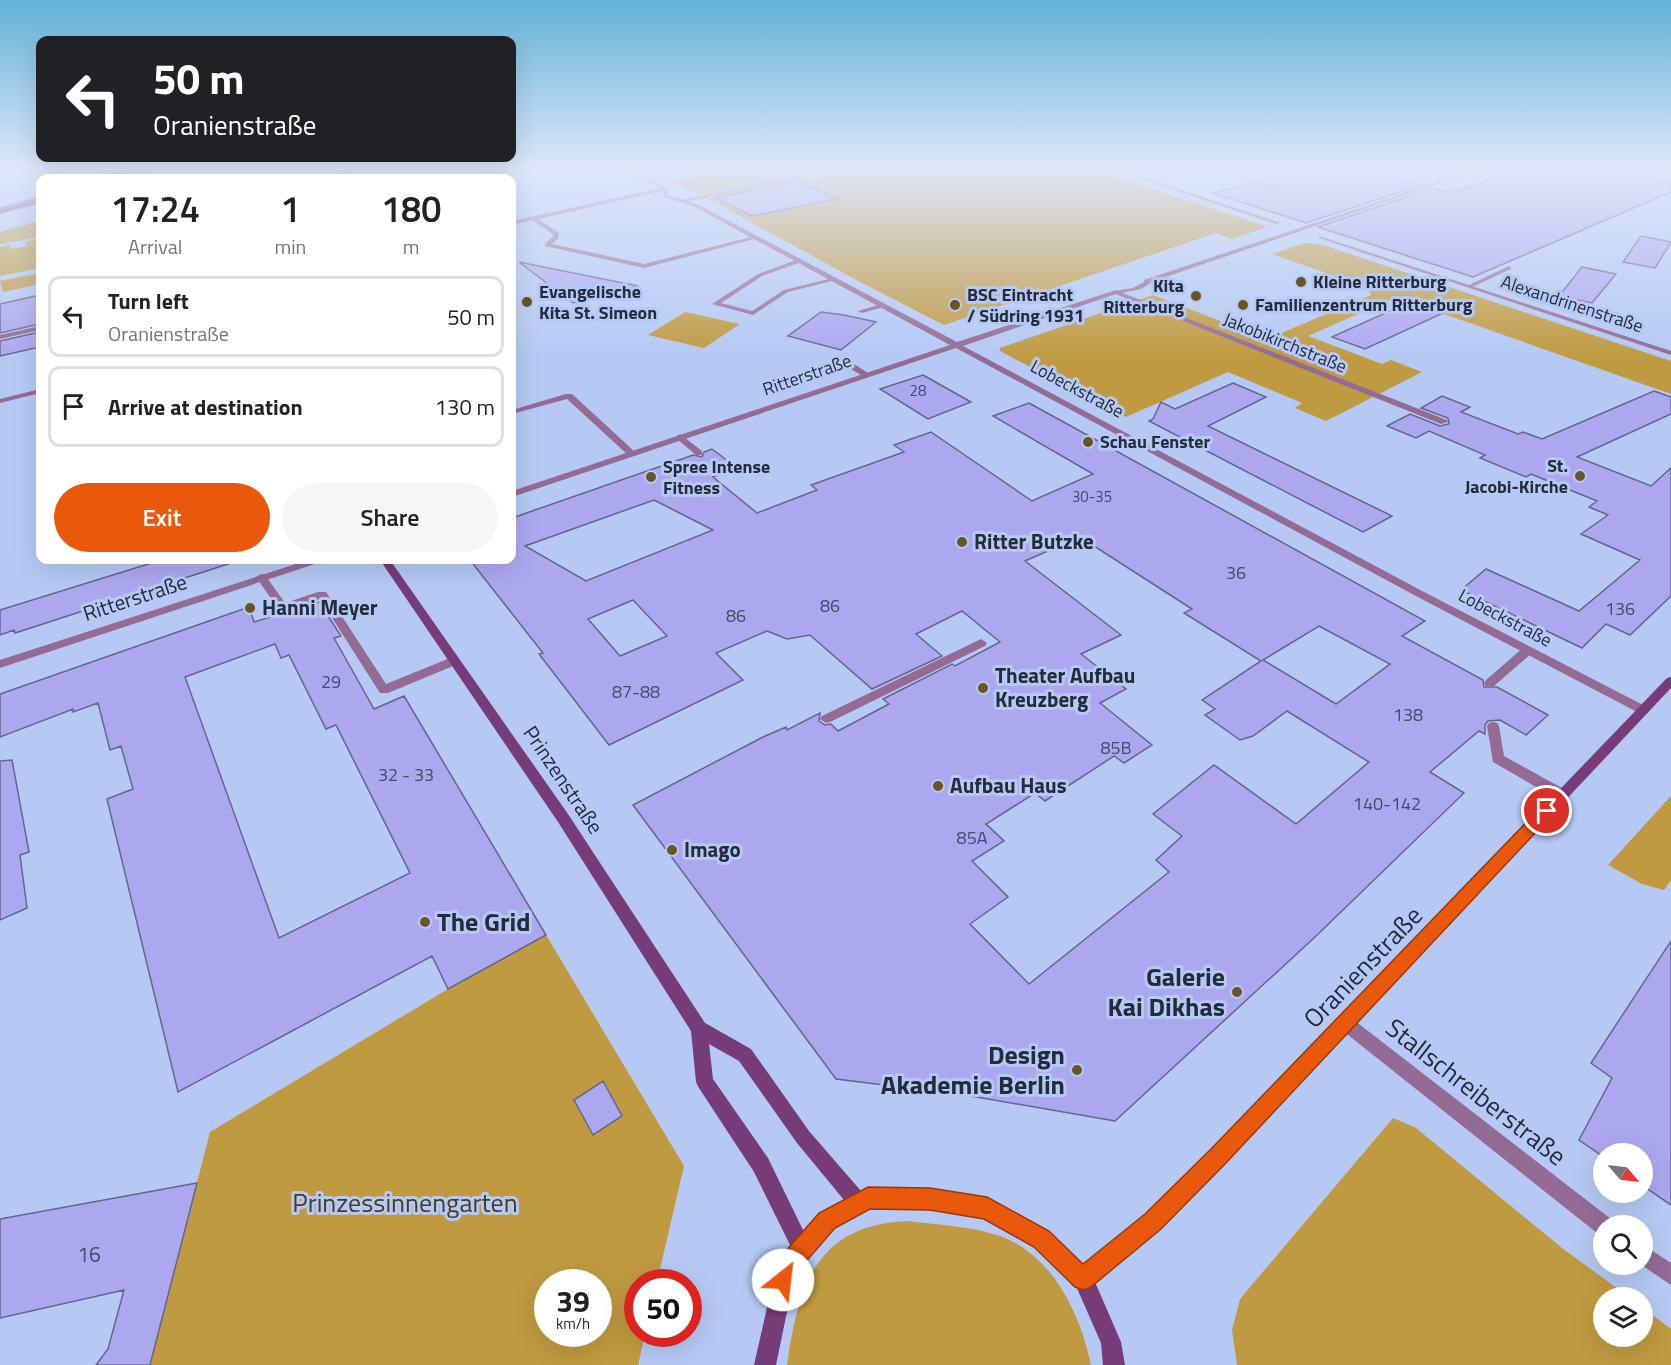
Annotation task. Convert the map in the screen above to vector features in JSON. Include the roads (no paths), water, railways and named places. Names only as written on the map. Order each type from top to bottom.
[{"type":"main road","name":"Prinzenstraße","points":[[388,564],[563,818],[699,1029],[705,1083],[760,1165],[802,1248]]},
{"type":"main road","name":"Oranienstraße","points":[[1083,1279],[1153,1221],[1226,1149],[1344,1022],[1671,681]]},
{"type":"main road","name":"Prinzenstraße","points":[[699,1029],[745,1055],[803,1137],[858,1202]]},
{"type":"main road","points":[[765,1365],[786,1268],[827,1220],[868,1198],[930,1199],[987,1208],[1042,1239],[1083,1279],[1111,1342],[1114,1365]]},
{"type":"street","points":[[552,231],[557,234],[555,240],[547,245],[644,266],[756,238]]},
{"type":"street","name":"Lobeckstraße","points":[[743,231],[832,280],[1643,710]]},
{"type":"street","name":"Ritterstraße","points":[[516,493],[1115,292],[1134,290],[1145,286],[1151,280],[1296,231]]},
{"type":"street","name":"Alexandrinenstraße","points":[[1300,231],[1671,353]]},
{"type":"street","points":[[799,261],[760,275],[715,304],[753,313],[786,291],[832,280]]},
{"type":"street","points":[[1470,286],[1509,268]]},
{"type":"street","name":"Jakobikirchstraße","points":[[1115,292],[1444,422]]},
{"type":"street","points":[[862,312],[882,306]]},
{"type":"street","points":[[0,337],[36,329]]},
{"type":"street","points":[[841,360],[866,374]]},
{"type":"street","points":[[0,401],[36,392]]},
{"type":"street","points":[[516,411],[569,396],[631,453]]},
{"type":"street","points":[[680,437],[699,453]]},
{"type":"street","name":"Ritterstraße","points":[[0,664],[304,564]]},
{"type":"street","points":[[261,577],[283,608],[322,594],[384,690],[454,661]]},
{"type":"street","points":[[826,719],[981,643]]},
{"type":"street","points":[[1490,683],[1528,650]]},
{"type":"street","points":[[1493,726],[1498,759],[1562,795]]},
{"type":"street","name":"Stallschreiberstraße","points":[[1344,1022],[1593,1217]]},
{"type":"street","points":[[1653,1262],[1671,1275]]},
{"type":"place","name":"Kleine Ritterburg","points":[[1301,282]]},
{"type":"place","name":"Kita Ritterburg","points":[[1196,296]]},
{"type":"place","name":"Evangelische Kita St. Simeon","points":[[527,302]]},
{"type":"place","name":"BSC Eintracht / Südring 1931","points":[[955,305]]},
{"type":"place","name":"Familienzentrum Ritterburg","points":[[1243,305]]},
{"type":"place","name":"Schau Fenster","points":[[1088,442]]},
{"type":"place","name":"St. Jacobi-Kirche","points":[[1580,476]]},
{"type":"place","name":"Spree Intense Fitness","points":[[651,477]]},
{"type":"place","name":"Ritter Butzke","points":[[962,542]]},
{"type":"place","name":"Hanni Meyer","points":[[250,608]]},
{"type":"place","name":"Theater Aufbau Kreuzberg","points":[[983,688]]},
{"type":"place","name":"Aufbau Haus","points":[[938,786]]},
{"type":"place","name":"Imago","points":[[672,850]]},
{"type":"place","name":"The Grid","points":[[425,922]]},
{"type":"place","name":"Galerie Kai Dikhas","points":[[1237,992]]},
{"type":"place","name":"Design Akademie Berlin","points":[[1077,1070]]},
{"type":"park label","name":"Prinzessinnengarten","points":[[405,1203]]}]
